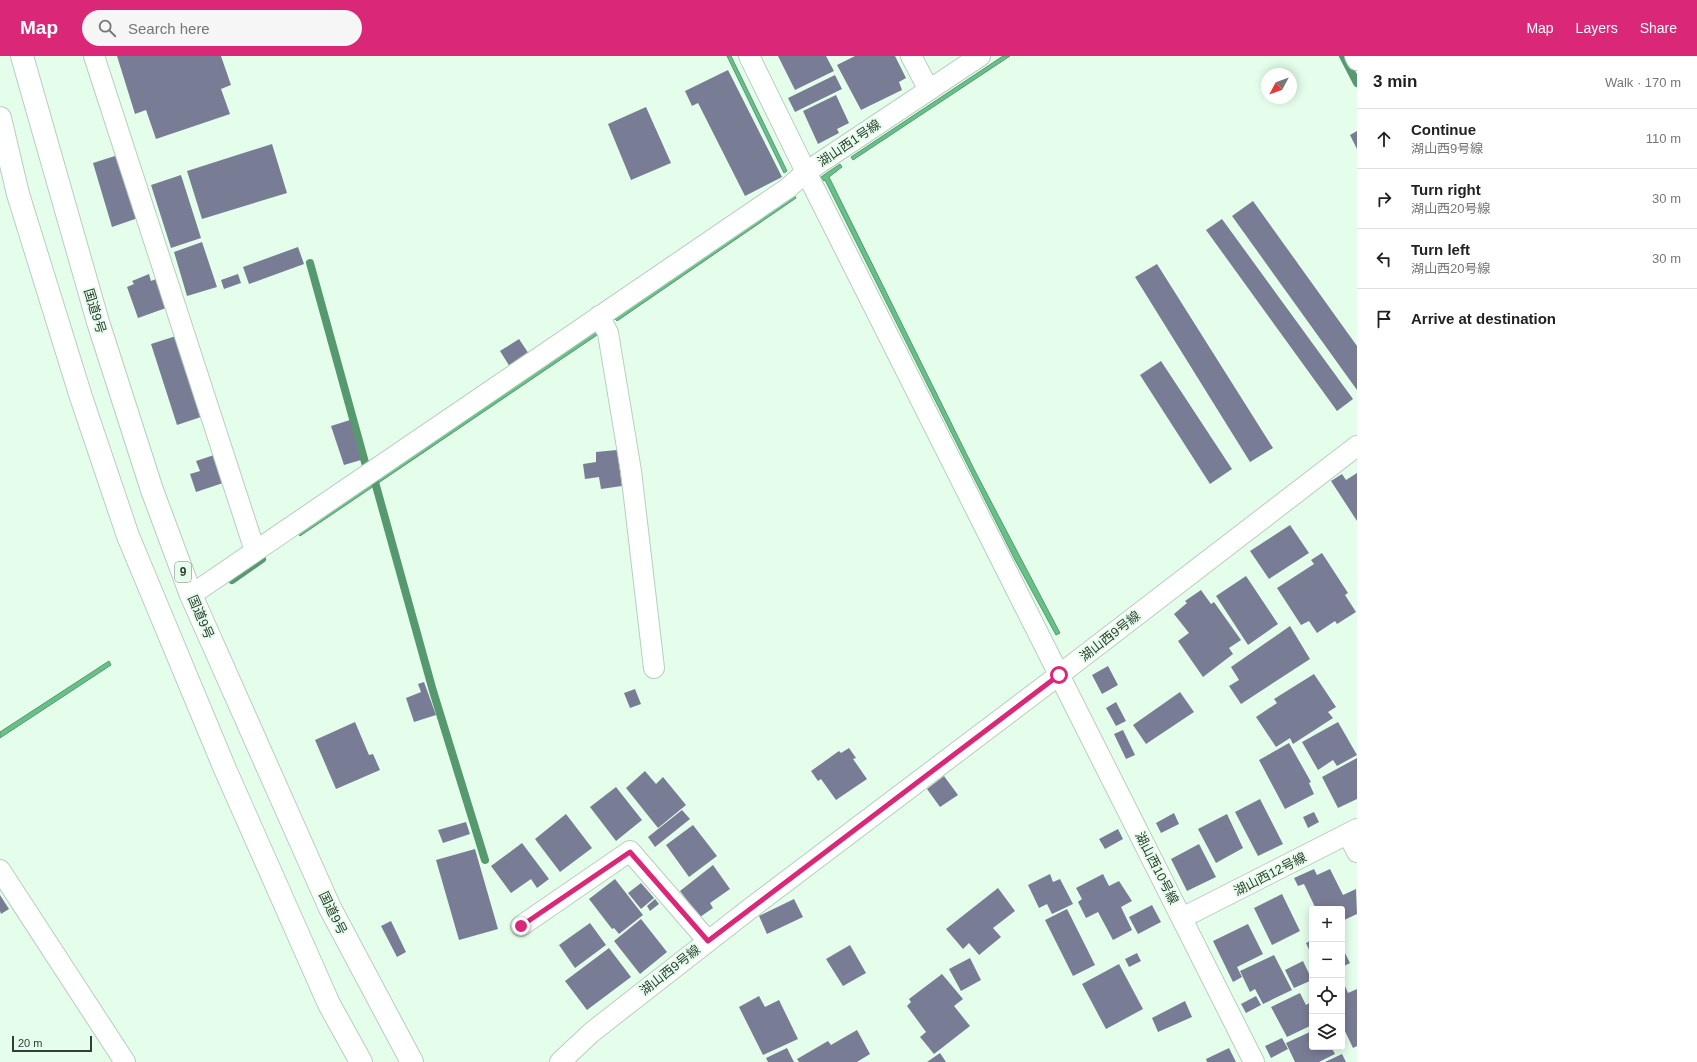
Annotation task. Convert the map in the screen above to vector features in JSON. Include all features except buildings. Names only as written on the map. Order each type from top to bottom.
[{"type":"highway","name":"国道9号","points":[[22,56],[98,322],[152,490],[191,595],[330,908],[412,1062]]},
{"type":"highway","points":[[0,118],[18,194],[81,397],[128,536],[224,769],[329,1004],[361,1062]]},
{"type":"street","points":[[94,56],[254,551]]},
{"type":"street","name":"湖山西1号線","points":[[749,56],[806,172],[980,56]]},
{"type":"street","points":[[911,56],[929,90]]},
{"type":"street","points":[[1355,56],[1357,60]]},
{"type":"street","points":[[191,595],[598,316],[788,188],[806,172]]},
{"type":"street","name":"湖山西10号線","points":[[806,172],[1254,1062]]},
{"type":"street","points":[[598,316],[608,333],[630,463],[654,668]]},
{"type":"street","name":"湖山西9号線","points":[[560,1062],[592,1032],[708,941],[1059,675],[1357,446]]},
{"type":"street","points":[[1353,832],[1357,852]]},
{"type":"street","name":"湖山西12号線","points":[[1182,918],[1353,832]]},
{"type":"street","points":[[521,926],[630,852],[708,941]]},
{"type":"street","points":[[0,870],[125,1062]]},
{"type":"shaded area","points":[[727,56],[731,56],[787,171],[784,173]]},
{"type":"shaded area","points":[[1003,56],[1010,56],[853,160],[851,157]]},
{"type":"shaded area","points":[[840,164],[842,167],[829,177],[975,471],[1060,633],[1056,635],[1015,560],[825,180],[824,181],[821,177]]},
{"type":"shaded area","points":[[794,195],[796,198],[617,321],[614,318]]},
{"type":"shaded area","points":[[597,329],[600,333],[300,536],[297,533]]},
{"type":"shaded area","points":[[109,661],[111,665],[0,738],[0,732]]},
{"type":"waterway","points":[[1343,56],[1357,83]]},
{"type":"waterway","points":[[310,263],[366,466]]},
{"type":"waterway","points":[[375,482],[433,691],[485,860]]},
{"type":"waterway","points":[[232,580],[262,559]]},
{"type":"route","points":[[521,926],[630,852],[708,941],[1059,675]]}]
